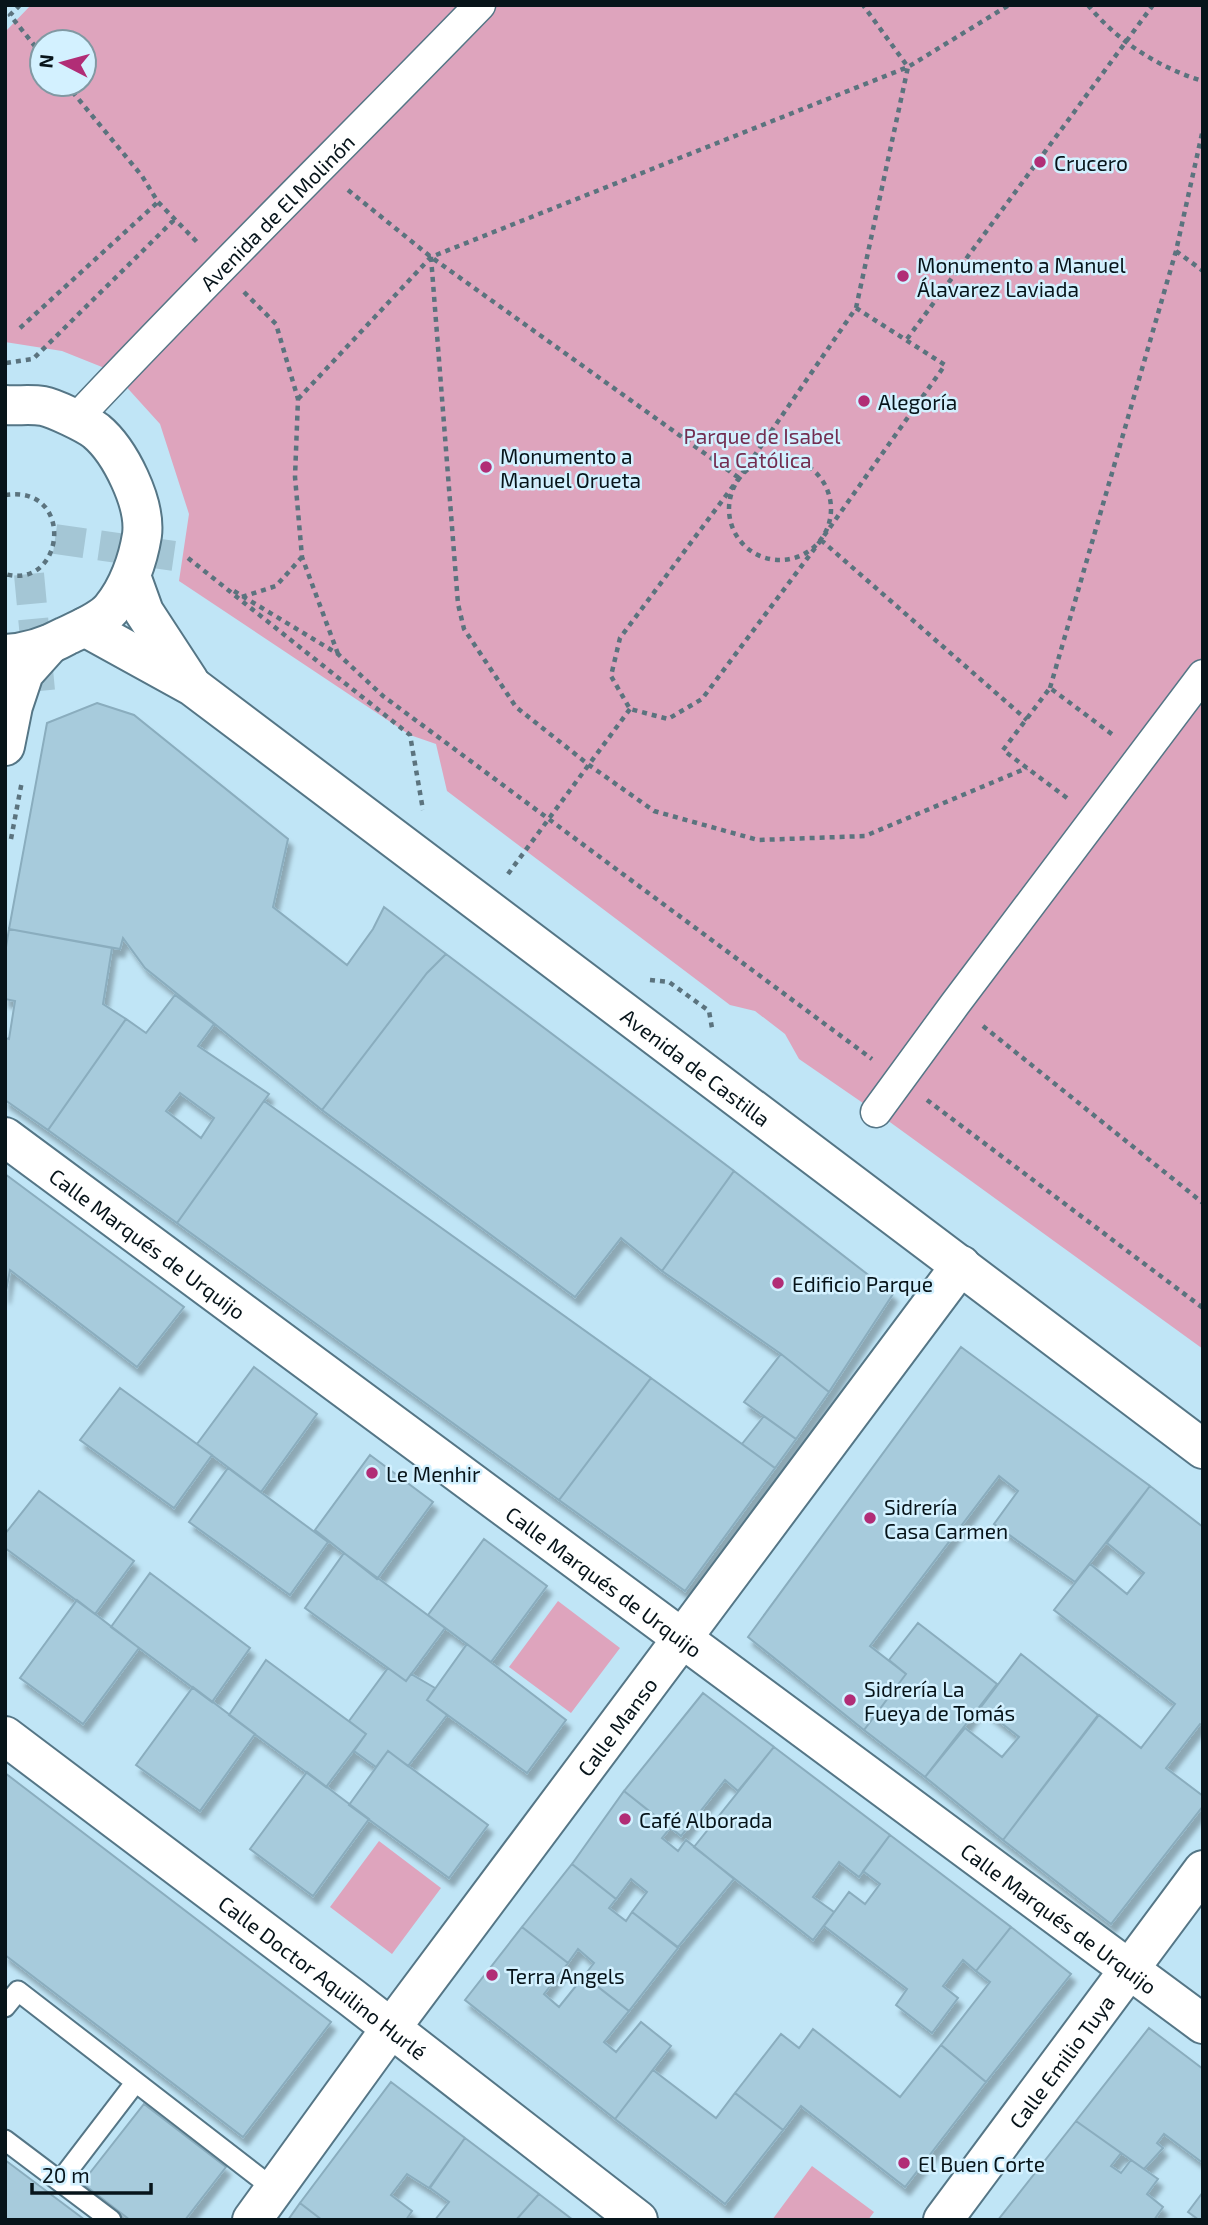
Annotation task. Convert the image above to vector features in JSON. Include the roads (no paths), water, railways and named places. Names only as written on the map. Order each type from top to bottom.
[{"type":"street","name":"Avenida de El Molinón","points":[[75,420],[219,267],[321,168],[480,5]]},
{"type":"street","points":[[5,405],[44,406],[94,429],[115,450],[125,468],[138,505],[142,533],[131,576],[111,610],[85,627],[50,644],[24,653],[5,654]]},
{"type":"street","name":"Avenida de Castilla","points":[[131,576],[145,611],[192,685]]},
{"type":"street","name":"Avenida de Castilla","points":[[85,627],[192,685],[1203,1449]]},
{"type":"street","points":[[5,746],[13,706],[24,673],[50,644]]},
{"type":"street","points":[[876,1112],[1203,675]]},
{"type":"street","name":"Calle Marqués de Urquijo","points":[[5,1137],[1203,2024]]},
{"type":"street","name":"Calle Manso","points":[[252,2220],[391,2028],[961,1265]]},
{"type":"street","name":"Calle Doctor Aquilino Hurlé","points":[[5,1736],[391,2028],[638,2220]]},
{"type":"street","name":"Calle Emilio Tuya","points":[[943,2220],[1203,1870]]},
{"type":"lane","points":[[5,2007],[18,1991],[274,2189]]},
{"type":"lane","points":[[60,2181],[135,2083]]},
{"type":"lane","points":[[5,2140],[111,2220]]},
{"type":"tunnel","points":[[55,539],[188,558]]},
{"type":"tunnel","points":[[29,574],[40,691]]},
{"type":"place","name":"Crucero","points":[[1040,162]]},
{"type":"place","name":"Monumento a Manuel Álavarez Laviada","points":[[903,276]]},
{"type":"place","name":"Alegoría","points":[[864,401]]},
{"type":"place","name":"Monumento a Manuel Orueta","points":[[486,467]]},
{"type":"place","name":"Edificio Parque","points":[[778,1283]]},
{"type":"place","name":"Le Menhir","points":[[372,1473]]},
{"type":"place","name":"Sidrería Casa Carmen","points":[[870,1518]]},
{"type":"place","name":"Sidrería La Fueya de Tomás","points":[[850,1700]]},
{"type":"place","name":"Café Alborada","points":[[625,1819]]},
{"type":"place","name":"Terra Angels","points":[[492,1975]]},
{"type":"place","name":"El Buen Corte","points":[[904,2163]]},
{"type":"park label","name":"Parque de Isabel la Católica","points":[[762,447]]}]
